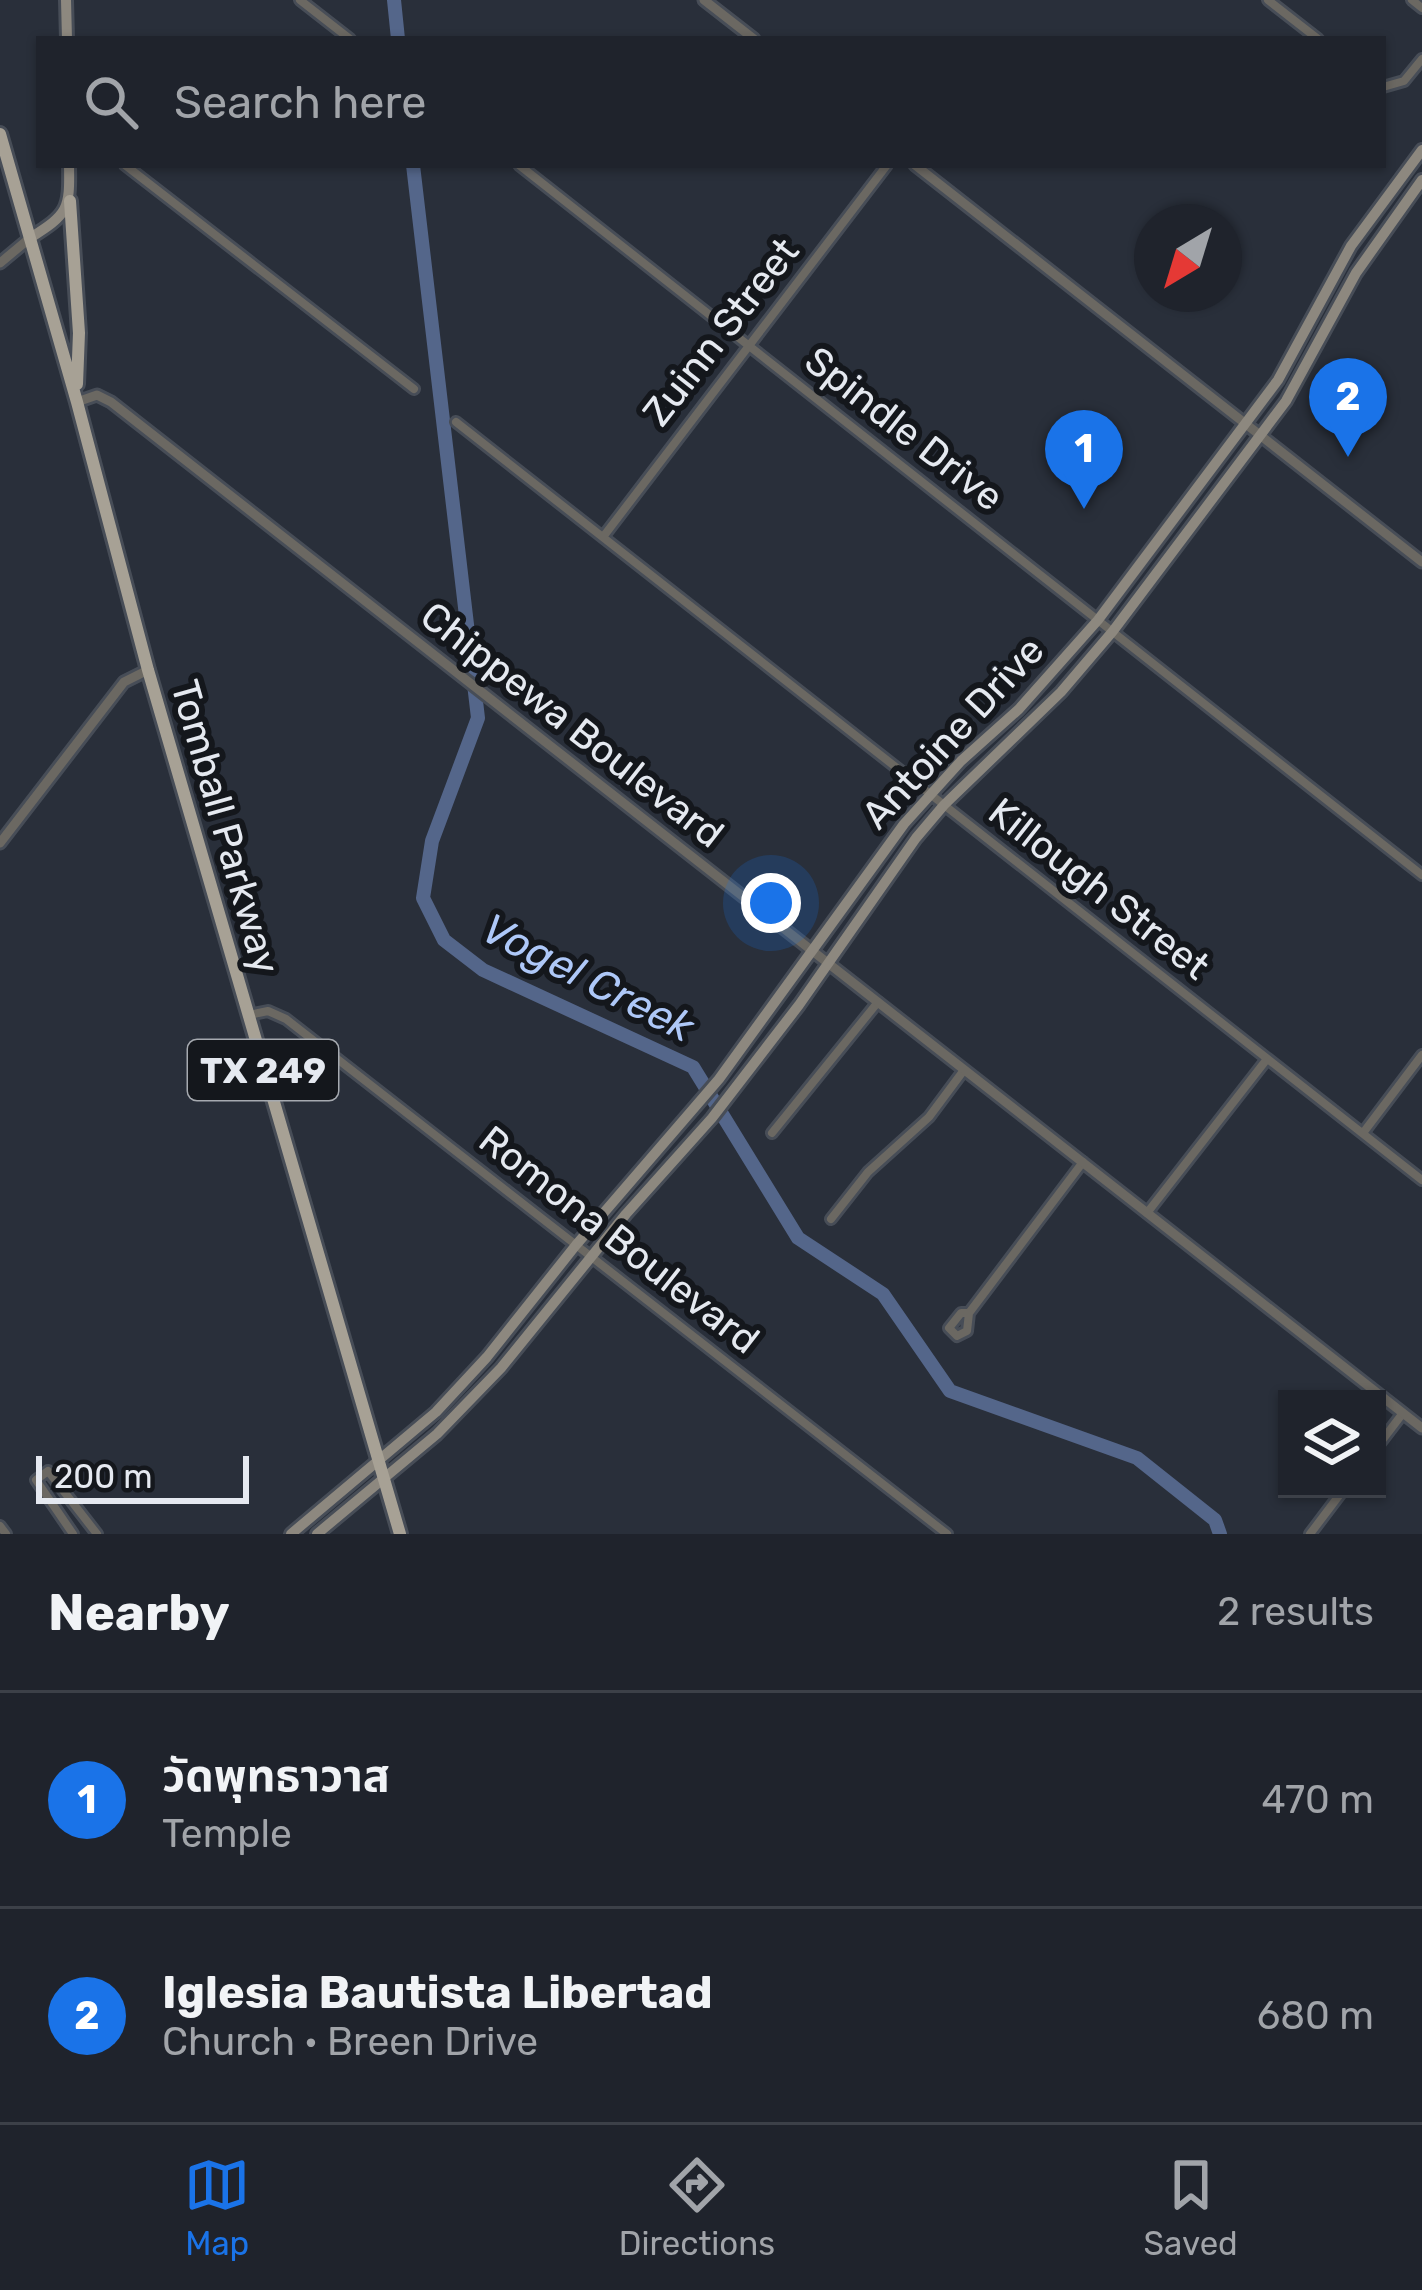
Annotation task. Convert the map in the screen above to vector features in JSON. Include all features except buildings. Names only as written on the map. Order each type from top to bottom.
[{"type":"main road","points":[[66,0],[67,36]]},
{"type":"main road","name":"Tomball Parkway","points":[[0,134],[77,399],[148,670],[400,1534]]},
{"type":"main road","name":"Antoine Drive","points":[[291,1534],[436,1412],[487,1357],[719,1079],[929,794],[1019,709],[1098,620],[1247,425],[1278,380],[1351,246],[1422,151]]},
{"type":"main road","points":[[69,168],[79,333],[77,399]]},
{"type":"main road","name":"Antoine Drive","points":[[317,1534],[459,1414],[501,1368],[590,1256],[712,1118],[889,872],[944,805],[1032,722],[1112,631],[1262,436],[1331,318],[1420,183]]},
{"type":"main road","points":[[30,238],[64,214],[70,201]]},
{"type":"main road","points":[[1316,310],[1331,318]]},
{"type":"main road","points":[[1173,524],[1186,534]]},
{"type":"main road","points":[[1019,709],[1032,722]]},
{"type":"main road","points":[[751,1038],[765,1048]]},
{"type":"main road","points":[[648,1162],[662,1175]]},
{"type":"main road","points":[[487,1357],[501,1368]]},
{"type":"street","points":[[301,0],[346,36]]},
{"type":"street","points":[[704,0],[750,36]]},
{"type":"street","points":[[1268,0],[1314,36]]},
{"type":"street","points":[[1412,0],[1422,8]]},
{"type":"street","points":[[1388,87],[1404,81],[1422,59]]},
{"type":"street","points":[[129,168],[414,389]]},
{"type":"street","name":"Spindle Drive","points":[[523,168],[1422,875]]},
{"type":"street","name":"Zuinn Street","points":[[603,537],[885,168]]},
{"type":"street","points":[[919,168],[1422,562]]},
{"type":"street","points":[[0,262],[30,238]]},
{"type":"street","name":"Chippewa Boulevard","points":[[77,399],[97,395],[111,402],[1422,1428]]},
{"type":"street","name":"Killough Street","points":[[456,422],[1422,1180]]},
{"type":"street","points":[[0,843],[124,682],[148,670]]},
{"type":"street","points":[[772,1133],[878,1002]]},
{"type":"street","name":"Romona Boulevard","points":[[248,1015],[268,1011],[286,1019],[947,1534]]},
{"type":"street","points":[[1363,1133],[1422,1055]]},
{"type":"street","points":[[1148,1213],[1267,1059]]},
{"type":"street","points":[[831,1219],[868,1172],[929,1117],[964,1070]]},
{"type":"street","points":[[969,1313],[1083,1162]]},
{"type":"street","points":[[1386,1435],[1403,1413]]},
{"type":"street","points":[[74,1534],[35,1480],[48,1471],[97,1534]]},
{"type":"street","points":[[1310,1534],[1337,1498]]},
{"type":"street","points":[[0,1526],[6,1534]]},
{"type":"waterway","name":"Vogel Creek","points":[[394,0],[398,36]]},
{"type":"waterway","name":"Vogel Creek","points":[[413,168],[478,718],[432,841],[423,898],[444,940],[483,970],[693,1067],[798,1238],[883,1294],[950,1391],[1137,1458],[1215,1520],[1220,1534]]},
{"type":"place","name":"Iglesia Bautista Libertad","points":[[1348,457]]},
{"type":"place","name":"วัดพุทธาวาส","points":[[1084,509]]}]
